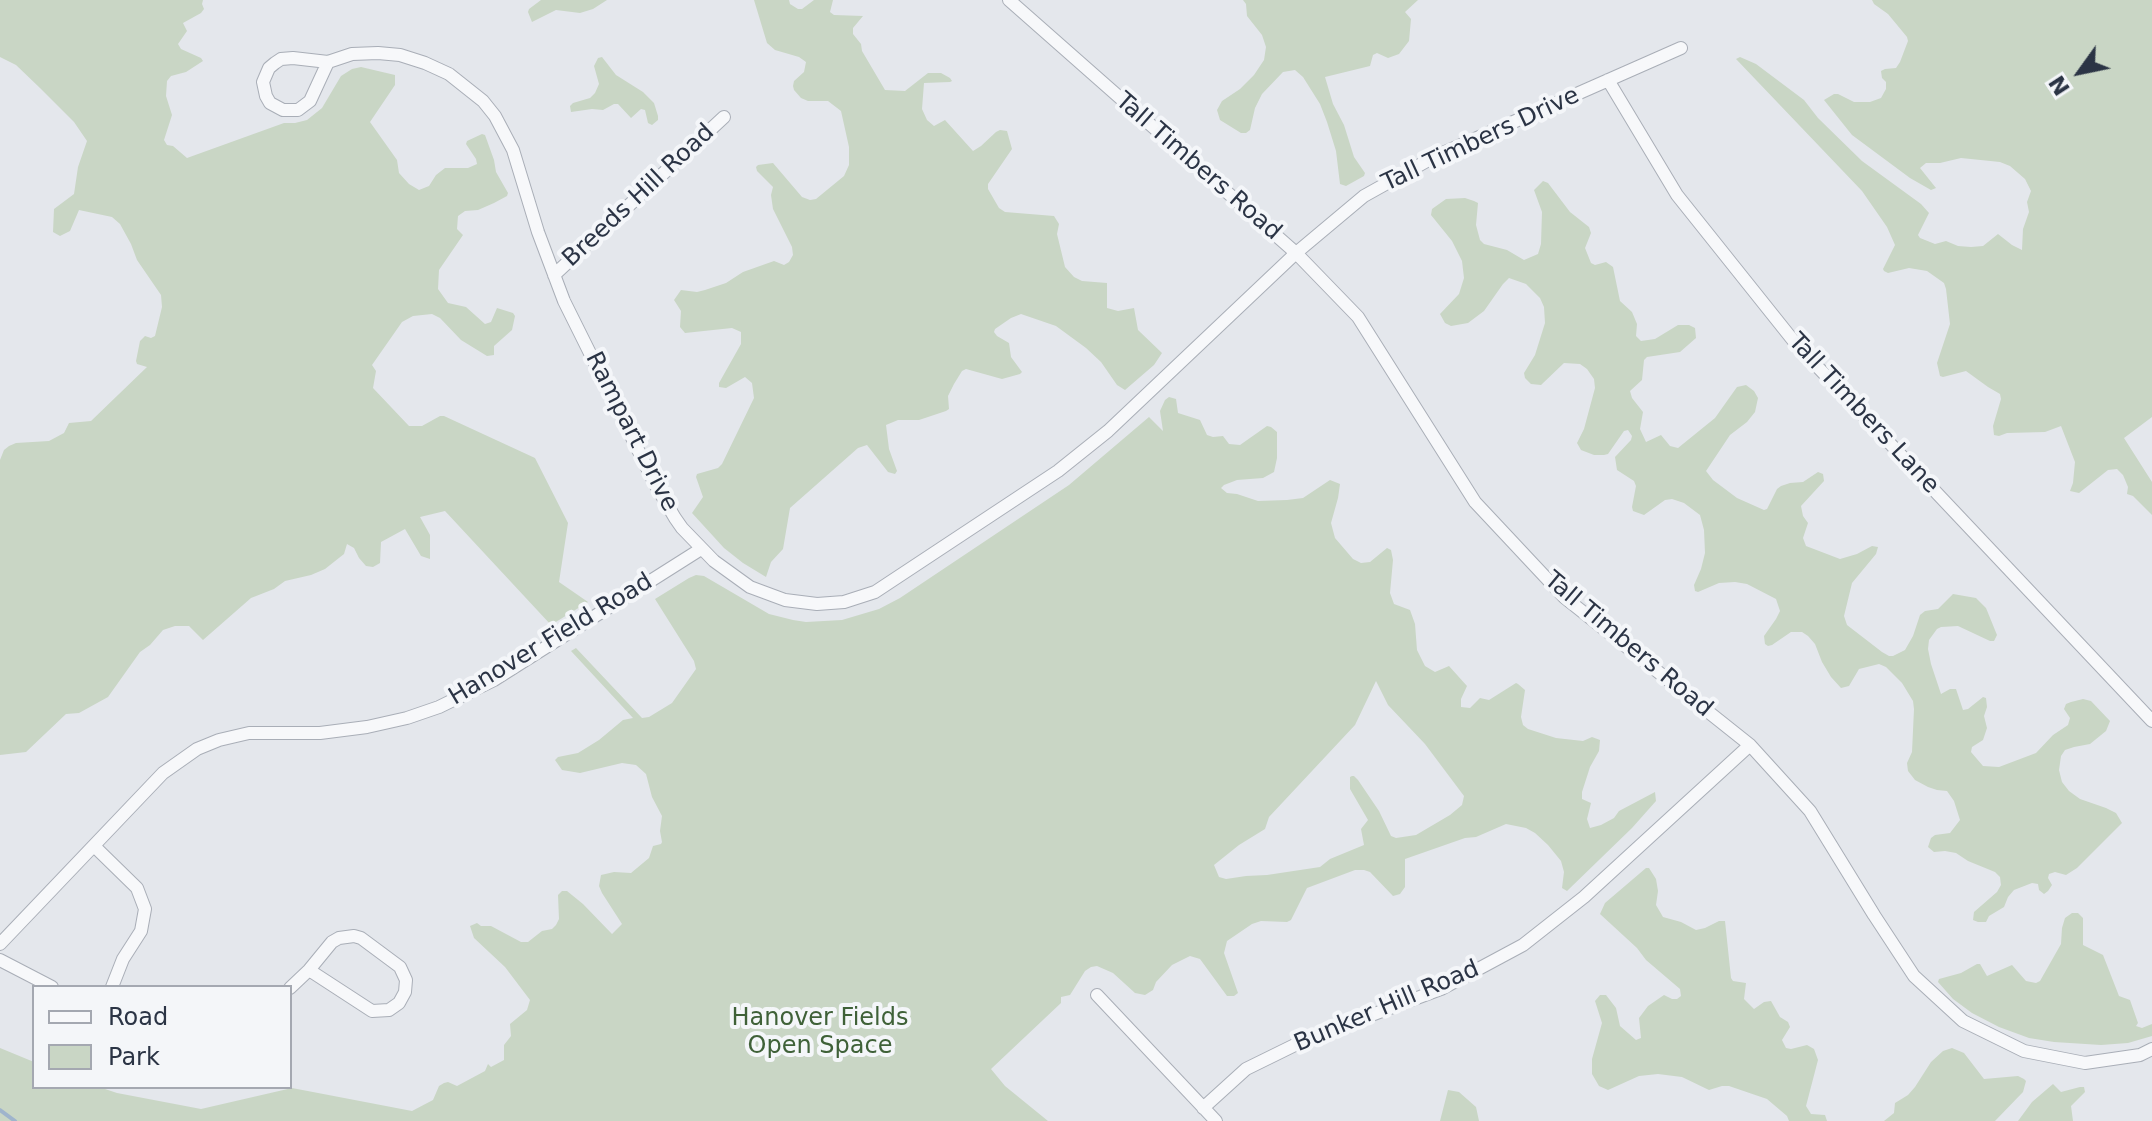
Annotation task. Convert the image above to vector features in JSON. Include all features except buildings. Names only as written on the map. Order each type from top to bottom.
[{"type":"street","name":"Tall Timbers Road","points":[[1009,0],[1296,253],[1358,317],[1475,502],[1564,597],[1750,745],[1810,811],[1914,976],[1963,1021],[2024,1051],[2085,1063],[2140,1055],[2152,1049]]},
{"type":"street","name":"Tall Timbers Drive","points":[[1296,253],[1364,196],[1434,157],[1681,48]]},
{"type":"street","name":"Rampart Drive","points":[[328,62],[314,95],[305,107],[291,111],[270,103],[263,82],[269,68],[281,59],[328,62],[352,54],[378,53],[400,55],[425,63],[466,85],[483,101],[495,116],[513,150],[538,232],[564,301],[655,484],[682,528],[701,549],[750,587],[785,600],[844,602],[875,592],[1045,480],[1108,431],[1296,253]]},
{"type":"street","name":"Tall Timbers Lane","points":[[1608,80],[1677,195],[1796,344],[2152,721]]},
{"type":"street","name":"Breeds Hill Road","points":[[554,275],[724,117]]},
{"type":"street","name":"Hanover Field Road","points":[[0,944],[163,773],[197,749],[249,733],[320,733],[367,727],[439,707],[494,680],[701,549]]},
{"type":"street","name":"Bunker Hill Road","points":[[1203,1108],[1246,1069],[1305,1040],[1441,989],[1523,945],[1584,897],[1750,745]]},
{"type":"street","points":[[94,846],[137,888],[145,909],[141,931],[123,959],[113,985]]},
{"type":"street","points":[[292,986],[332,942],[354,936],[400,967],[406,980],[405,992],[399,1003],[389,1010],[372,1011],[309,970]]},
{"type":"street","points":[[0,960],[48,985]]},
{"type":"street","points":[[1097,995],[1216,1121]]},
{"type":"green space","points":[[0,0],[203,0],[201,13],[183,23],[187,31],[178,44],[181,49],[203,61],[186,72],[171,76],[167,81],[166,96],[172,115],[164,140],[187,158],[284,123],[307,120],[322,108],[341,76],[361,67],[395,75],[395,85],[370,122],[397,160],[399,173],[419,190],[429,186],[445,168],[468,168],[477,164],[466,144],[485,135],[496,172],[508,193],[494,203],[458,216],[457,229],[463,235],[439,270],[438,289],[448,303],[466,307],[485,324],[491,322],[497,308],[513,313],[512,330],[494,346],[494,355],[487,356],[461,340],[440,318],[432,314],[413,316],[402,322],[372,365],[376,371],[373,388],[409,426],[422,426],[444,416],[535,458],[568,523],[559,582],[588,602],[551,625],[445,511],[420,517],[430,535],[430,559],[421,556],[405,529],[381,542],[380,563],[373,567],[366,566],[354,548],[347,544],[344,554],[325,569],[285,581],[251,598],[203,640],[189,626],[163,630],[140,652],[108,697],[79,713],[66,714],[26,752],[0,755],[0,460],[4,450],[16,443],[49,441],[64,433],[69,423],[91,421],[147,367],[136,361],[140,341],[145,336],[155,336],[162,307],[161,295],[137,260],[120,224],[112,217],[79,210],[70,231],[60,236],[53,232],[54,209],[74,194],[78,167],[87,141],[74,122],[40,88],[16,65],[0,57]]},
{"type":"green space","points":[[541,0],[607,0],[580,13],[556,10],[532,22],[529,9]]},
{"type":"green space","points":[[754,0],[789,0],[790,4],[802,9],[814,0],[833,0],[830,12],[834,15],[863,16],[853,28],[853,34],[885,90],[905,91],[928,73],[941,73],[950,78],[950,82],[924,83],[922,109],[927,120],[934,126],[945,120],[973,151],[996,132],[1007,131],[1012,149],[988,184],[999,208],[1005,212],[1054,216],[1059,224],[1057,234],[1065,267],[1082,281],[1107,283],[1107,308],[1118,311],[1134,308],[1138,330],[1162,353],[1154,365],[1125,390],[1117,385],[1101,362],[1086,348],[1056,326],[1021,314],[1011,318],[994,332],[1009,343],[1011,357],[1022,372],[1002,379],[966,369],[948,396],[949,409],[919,420],[898,420],[886,425],[889,449],[897,471],[895,474],[888,472],[867,445],[858,448],[790,508],[783,549],[771,562],[766,577],[724,548],[692,513],[703,497],[697,474],[722,464],[754,398],[752,383],[745,377],[726,388],[719,387],[741,344],[741,332],[732,328],[685,333],[680,327],[681,311],[674,300],[681,290],[705,290],[774,261],[784,265],[789,262],[793,255],[792,247],[773,209],[773,187],[756,167],[773,163],[802,197],[816,199],[844,176],[849,165],[849,147],[841,111],[828,101],[801,98],[794,90],[794,81],[804,72],[806,62],[775,50],[767,43]]},
{"type":"green space","points":[[1243,0],[1418,0],[1405,12],[1411,19],[1409,41],[1399,54],[1388,58],[1377,53],[1373,55],[1370,66],[1325,77],[1333,104],[1364,176],[1346,186],[1340,184],[1336,151],[1320,104],[1295,70],[1283,72],[1262,94],[1250,130],[1246,133],[1220,120],[1217,110],[1222,101],[1240,89],[1264,60],[1266,47],[1262,35],[1247,16]]},
{"type":"green space","points":[[1872,0],[2152,0],[2152,417],[2124,438],[2152,482],[2152,515],[2127,494],[2128,487],[2117,469],[2108,470],[2079,493],[2070,491],[2075,462],[2061,426],[2045,432],[1994,435],[2000,394],[1966,371],[1940,376],[1937,363],[1950,324],[1944,283],[1927,271],[1909,268],[1888,273],[1884,271],[1895,245],[1887,227],[1862,191],[1736,59],[1740,57],[1756,64],[1804,100],[1862,161],[1921,204],[1929,213],[1918,235],[1920,238],[1935,244],[1946,241],[1971,247],[1983,246],[1998,234],[2022,250],[2031,191],[2025,179],[2010,166],[1961,158],[1926,163],[1920,168],[1936,188],[1931,190],[1852,135],[1824,100],[1834,94],[1854,102],[1881,98],[1886,82],[1881,71],[1896,68],[1900,62],[1907,37]]},
{"type":"green space","points":[[602,57],[616,75],[654,103],[658,120],[652,125],[648,123],[645,110],[641,109],[631,118],[618,104],[603,110],[571,112],[573,103],[590,98],[595,93],[599,84],[594,66]]},
{"type":"green space","points":[[1543,181],[1548,183],[1570,212],[1589,227],[1591,233],[1585,248],[1591,263],[1606,262],[1613,267],[1620,301],[1632,312],[1637,324],[1636,336],[1641,341],[1655,339],[1678,325],[1695,328],[1696,338],[1680,352],[1647,357],[1642,380],[1630,391],[1643,412],[1640,429],[1646,442],[1661,435],[1670,446],[1678,448],[1715,418],[1737,387],[1746,385],[1758,398],[1755,412],[1730,435],[1706,471],[1737,498],[1764,510],[1781,486],[1803,482],[1818,472],[1823,474],[1824,481],[1801,506],[1808,523],[1803,538],[1806,546],[1840,559],[1872,546],[1878,547],[1876,554],[1852,583],[1844,616],[1847,625],[1882,652],[1893,656],[1905,650],[1920,615],[1938,609],[1953,594],[1976,598],[1986,608],[1997,635],[1994,641],[1958,626],[1941,627],[1929,640],[1928,649],[1941,694],[1956,689],[1963,710],[1986,698],[1984,716],[1987,728],[1983,740],[1972,747],[1971,752],[1983,766],[1999,767],[2036,753],[2068,725],[2070,718],[2064,709],[2071,702],[2091,701],[2110,721],[2106,731],[2090,744],[2065,750],[2059,770],[2062,782],[2069,791],[2080,799],[2116,813],[2122,823],[2077,868],[2066,875],[2049,874],[2052,885],[2044,894],[2038,884],[2032,883],[2014,890],[2004,907],[1989,916],[1986,922],[1973,920],[1974,912],[1997,892],[2001,885],[2000,877],[1956,853],[1934,852],[1928,847],[1931,838],[1950,833],[1960,820],[1947,791],[1928,787],[1915,780],[1908,771],[1914,709],[1913,701],[1902,683],[1879,664],[1859,669],[1849,686],[1841,688],[1822,662],[1815,644],[1802,632],[1791,632],[1772,645],[1765,644],[1764,636],[1780,611],[1776,599],[1747,584],[1735,582],[1719,583],[1695,591],[1694,585],[1705,553],[1700,515],[1684,503],[1672,499],[1665,500],[1644,515],[1633,511],[1636,486],[1634,481],[1617,470],[1615,457],[1631,440],[1628,430],[1624,431],[1608,454],[1594,455],[1581,450],[1577,443],[1595,388],[1594,379],[1587,369],[1580,364],[1564,363],[1541,385],[1531,384],[1525,378],[1524,373],[1535,355],[1545,323],[1540,298],[1526,284],[1509,278],[1484,311],[1468,323],[1451,326],[1445,323],[1440,314],[1459,294],[1464,278],[1462,261],[1452,241],[1431,215],[1432,209],[1446,199],[1465,198],[1478,203],[1476,225],[1480,240],[1524,260],[1538,254],[1541,244],[1542,212],[1534,190]]},
{"type":"green space","name":"Hanover Fields Open Space","points":[[1169,397],[1176,399],[1178,413],[1200,420],[1207,435],[1223,436],[1229,444],[1240,445],[1267,426],[1277,432],[1274,472],[1263,478],[1237,480],[1224,485],[1221,488],[1227,493],[1258,501],[1287,500],[1303,498],[1330,480],[1340,484],[1331,523],[1335,538],[1353,559],[1361,563],[1370,562],[1387,548],[1391,550],[1390,593],[1394,604],[1410,610],[1415,624],[1417,650],[1425,666],[1435,672],[1449,666],[1467,686],[1461,707],[1470,708],[1480,698],[1489,700],[1516,683],[1525,690],[1521,717],[1528,729],[1556,738],[1583,741],[1592,737],[1600,740],[1599,751],[1582,792],[1582,799],[1591,803],[1587,819],[1590,828],[1614,818],[1619,811],[1655,792],[1656,801],[1567,891],[1562,888],[1564,872],[1561,861],[1548,845],[1526,828],[1506,824],[1476,837],[1405,859],[1405,887],[1400,894],[1393,896],[1370,872],[1364,870],[1355,870],[1307,888],[1291,920],[1261,921],[1227,941],[1224,953],[1238,993],[1234,996],[1227,996],[1200,959],[1190,956],[1172,965],[1156,982],[1153,990],[1145,995],[1135,993],[1113,973],[1097,966],[1091,967],[1070,995],[1061,997],[1061,1003],[991,1069],[1005,1086],[1048,1121],[0,1121],[0,1048],[32,1061],[32,1089],[105,1089],[201,1109],[292,1088],[412,1111],[433,1100],[439,1086],[444,1083],[457,1086],[485,1071],[488,1064],[491,1067],[504,1060],[504,1045],[511,1036],[510,1024],[527,1010],[530,1000],[505,967],[474,938],[470,926],[477,923],[491,926],[521,942],[528,942],[556,925],[559,919],[558,895],[567,891],[612,934],[622,924],[599,886],[601,875],[631,873],[649,858],[653,846],[662,842],[662,816],[652,797],[646,774],[636,765],[622,763],[580,773],[562,770],[555,760],[578,753],[623,720],[633,718],[571,651],[576,648],[642,718],[649,717],[672,703],[696,669],[655,599],[689,578],[704,576],[769,614],[793,620],[842,620],[879,609],[1069,485],[1149,417],[1163,431],[1160,411]],"holes":[[[1376,681],[1388,705],[1425,744],[1464,796],[1462,805],[1450,815],[1416,835],[1396,838],[1391,836],[1379,811],[1352,776],[1350,789],[1368,820],[1361,829],[1364,845],[1330,859],[1320,867],[1267,875],[1219,877],[1214,865],[1265,829],[1269,817],[1355,725]]]},
{"type":"green space","points":[[1646,868],[1656,879],[1656,905],[1663,917],[1696,930],[1725,921],[1731,978],[1746,983],[1744,999],[1754,1009],[1771,1001],[1790,1027],[1782,1040],[1786,1048],[1807,1045],[1814,1049],[1818,1060],[1806,1106],[1811,1114],[1825,1115],[1827,1121],[1789,1121],[1767,1099],[1729,1086],[1709,1090],[1682,1077],[1658,1074],[1639,1076],[1608,1090],[1599,1086],[1592,1074],[1592,1059],[1602,1023],[1595,1001],[1600,995],[1606,995],[1616,1008],[1620,1026],[1636,1040],[1641,1038],[1639,1018],[1648,1006],[1664,995],[1672,999],[1681,996],[1680,989],[1600,914],[1605,903]]},
{"type":"green space","points":[[2078,913],[2083,918],[2083,945],[2103,955],[2119,996],[2130,1000],[2138,1023],[2136,1026],[2142,1028],[2152,1024],[2152,1036],[2128,1043],[2101,1045],[2029,1038],[1972,1013],[1953,999],[1938,982],[1977,964],[1987,976],[2012,965],[2026,981],[2040,981],[2061,944],[2065,918]]},
{"type":"green space","points":[[1952,1048],[1964,1053],[1984,1079],[2018,1076],[2024,1079],[2023,1092],[1995,1121],[1884,1121],[1894,1113],[1895,1103],[1915,1087],[1931,1062],[1943,1051]]},
{"type":"green space","points":[[2053,1084],[2061,1092],[2084,1087],[2085,1092],[2071,1106],[2073,1121],[2018,1121],[2032,1102]]},
{"type":"green space","points":[[1448,1090],[1459,1092],[1476,1107],[1479,1121],[1440,1121]]},
{"type":"waterway","points":[[0,1110],[15,1121]]}]
